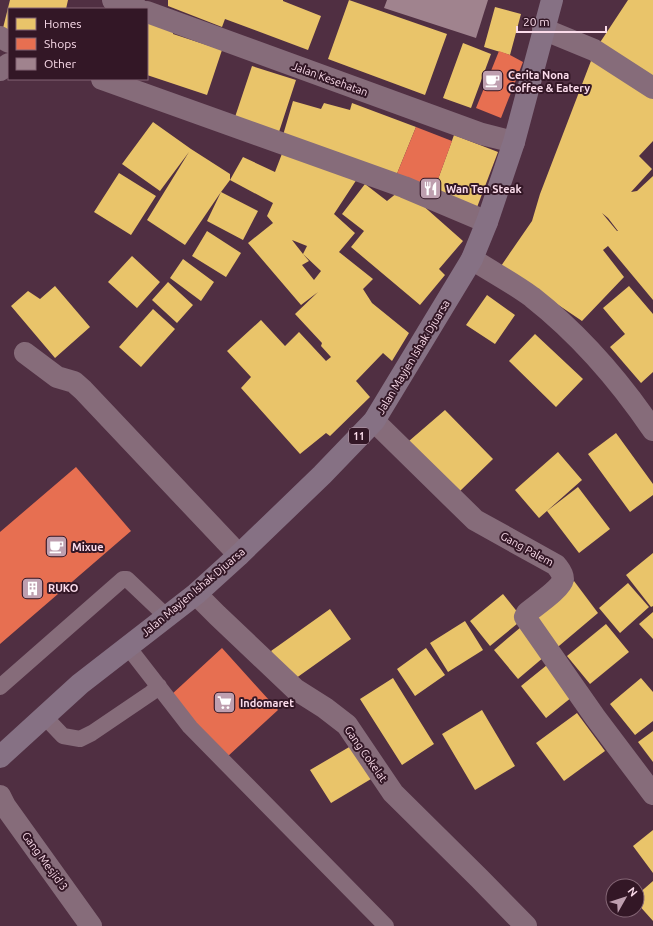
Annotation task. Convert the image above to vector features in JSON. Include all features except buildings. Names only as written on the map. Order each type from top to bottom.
[{"type":"main road","name":"Jalan Mayjen Ishak Djuarsa","points":[[0,757],[80,684],[196,594],[322,476],[374,421],[472,259],[487,222],[514,142],[552,0]]},
{"type":"street","points":[[113,0],[135,8]]},
{"type":"street","name":"Jalan Kesehatan","points":[[148,12],[482,134],[514,142]]},
{"type":"street","points":[[543,29],[594,50],[653,88]]},
{"type":"street","points":[[105,80],[404,187],[487,222]]},
{"type":"street","points":[[472,259],[531,296],[564,324],[606,367],[653,430]]},
{"type":"street","points":[[25,353],[57,377],[74,382],[83,390],[239,555]]},
{"type":"street","name":"Gang Palem","points":[[374,421],[475,520],[556,565],[561,570],[563,579],[559,587],[527,613],[525,617],[594,717],[653,794]]},
{"type":"street","name":"Gang Cokelat","points":[[196,594],[217,616],[295,689],[325,708],[347,725],[393,793],[480,878],[526,926]]},
{"type":"street","name":"Gang Mesjid 3","points":[[0,796],[5,806],[91,926]]},
{"type":"lane","points":[[0,687],[122,578],[127,579],[166,616]]},
{"type":"lane","points":[[128,647],[190,727],[386,926]]},
{"type":"lane","points":[[44,716],[63,736],[80,739],[92,733],[159,686]]},
{"type":"place","name":"Cerita Nona Coffee & Eatery","points":[[493,81]]},
{"type":"place","name":"Wan Ten Steak","points":[[430,189]]},
{"type":"place","name":"Mixue","points":[[57,547]]},
{"type":"place","name":"RUKO","points":[[32,588]]},
{"type":"place","name":"Indomaret","points":[[225,703]]}]
